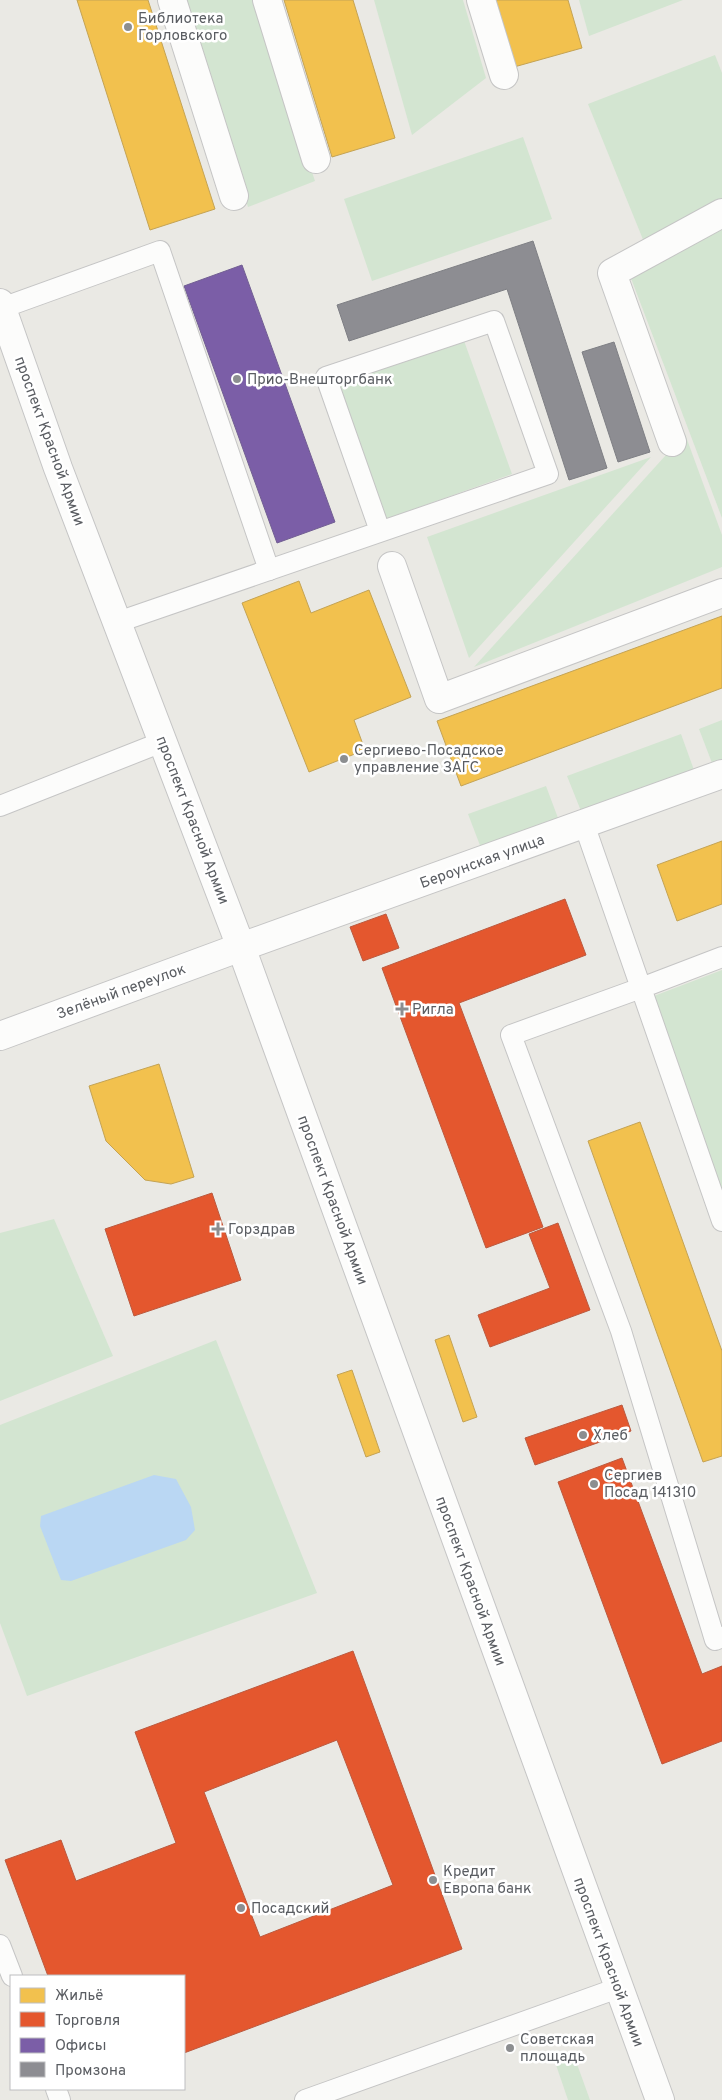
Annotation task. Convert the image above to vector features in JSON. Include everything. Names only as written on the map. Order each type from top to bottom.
[{"type":"main road","points":[[172,0],[234,196]]},
{"type":"main road","points":[[267,0],[316,159]]},
{"type":"main road","points":[[481,0],[504,75]]},
{"type":"main road","points":[[672,442],[612,273],[722,213]]},
{"type":"main road","name":"проспект Красной Армии","points":[[1,306],[58,468],[242,947],[660,2100]]},
{"type":"main road","points":[[392,566],[439,699],[722,593]]},
{"type":"main road","name":"Бероунская улица","points":[[242,947],[722,774]]},
{"type":"main road","name":"Зелёный переулок","points":[[0,1036],[242,947]]},
{"type":"lane","points":[[1,306],[160,250],[269,570]]},
{"type":"lane","points":[[118,622],[548,474],[494,321],[326,377],[380,531]]},
{"type":"lane","points":[[0,806],[162,742]]},
{"type":"lane","points":[[584,824],[722,1221]]},
{"type":"lane","points":[[722,957],[510,1035],[621,1331],[714,1640],[722,1637]]},
{"type":"lane","points":[[0,1945],[12,1975]]},
{"type":"lane","points":[[305,2100],[618,1988]]},
{"type":"green space","points":[[183,0],[255,0],[315,181],[248,207]]},
{"type":"green space","points":[[374,0],[463,0],[486,78],[412,135]]},
{"type":"green space","points":[[579,0],[683,0],[589,36]]},
{"type":"green space","points":[[715,55],[722,73],[722,198],[644,242],[588,104]]},
{"type":"green space","points":[[523,137],[552,219],[372,281],[344,199]]},
{"type":"green space","points":[[722,222],[722,518],[629,273]]},
{"type":"green space","points":[[463,338],[512,474],[386,519],[338,383]]},
{"type":"green space","points":[[685,434],[722,535],[722,567],[474,667]]},
{"type":"green space","points":[[651,457],[469,658],[427,537]]},
{"type":"green space","points":[[722,720],[722,759],[712,763],[699,729]]},
{"type":"green space","points":[[681,734],[694,770],[581,811],[567,776]]},
{"type":"green space","points":[[546,786],[558,818],[481,848],[468,814]]},
{"type":"green space","points":[[722,970],[722,1191],[654,996]]},
{"type":"green space","points":[[54,1219],[113,1356],[0,1401],[0,1233]]},
{"type":"green space","points":[[216,1340],[317,1593],[27,1696],[0,1623],[0,1425]]},
{"type":"green space","points":[[573,2053],[590,2100],[568,2100],[554,2059]]},
{"type":"water","points":[[154,1475],[176,1479],[191,1507],[195,1530],[186,1540],[71,1581],[61,1580],[40,1526],[41,1516]]},
{"type":"building: Жильё","points":[[77,0],[148,0],[215,209],[150,230]]},
{"type":"building: Жильё","points":[[284,0],[353,0],[395,138],[332,157]]},
{"type":"building: Жильё","points":[[495,0],[568,0],[582,48],[514,67]]},
{"type":"building: Жильё","points":[[299,581],[311,613],[369,590],[411,697],[354,720],[365,750],[309,772],[242,603]]},
{"type":"building: Жильё","points":[[722,616],[722,688],[461,786],[437,721]]},
{"type":"building: Жильё","points":[[722,841],[722,904],[677,921],[657,865]]},
{"type":"building: Жильё","points":[[159,1064],[194,1177],[171,1184],[145,1180],[106,1141],[89,1086]]},
{"type":"building: Жильё","points":[[640,1122],[722,1351],[722,1456],[703,1462],[588,1141]]},
{"type":"building: Жильё","points":[[449,1335],[477,1417],[463,1422],[435,1340]]},
{"type":"building: Жильё","points":[[352,1370],[380,1452],[366,1457],[337,1375]]},
{"type":"building: Торговля","points":[[565,899],[586,955],[459,1003],[543,1227],[486,1248],[382,968]]},
{"type":"building: Торговля","points":[[386,914],[399,948],[363,961],[350,927]]},
{"type":"building: Торговля","points":[[212,1193],[241,1280],[134,1316],[105,1229]]},
{"type":"building: Торговля","points":[[558,1223],[590,1310],[490,1347],[478,1315],[550,1288],[529,1234]]},
{"type":"building: Торговля","points":[[622,1405],[631,1431],[535,1465],[525,1438]]},
{"type":"building: Торговля","points":[[622,1458],[702,1674],[722,1666],[722,1741],[662,1764],[558,1482]]},
{"type":"building: Торговля","points":[[353,1651],[462,1949],[185,2053],[185,1975],[48,1975],[5,1860],[61,1840],[76,1881],[176,1843],[135,1732]],"holes":[[[337,1740],[393,1885],[260,1937],[204,1792]]]},
{"type":"building: Офисы","points":[[242,265],[335,522],[277,543],[184,286]]},
{"type":"building: Промзона","points":[[533,241],[607,468],[569,480],[507,289],[349,341],[337,305]]},
{"type":"building: Промзона","points":[[614,342],[650,452],[618,462],[582,352]]},
{"type":"place","name":"Библиотека Горловского","points":[[128,27]]},
{"type":"place","name":"Прио-Внешторгбанк","points":[[237,379]]},
{"type":"place","name":"Сергиево-Посадское управление ЗАГС","points":[[344,759]]},
{"type":"place","name":"Ригла","points":[[402,1009]]},
{"type":"place","name":"Горздрав","points":[[218,1229]]},
{"type":"place","name":"Хлеб","points":[[583,1435]]},
{"type":"place","name":"Сергиев Посад 141310","points":[[594,1484]]},
{"type":"place","name":"Кредит Европа банк","points":[[433,1880]]},
{"type":"place","name":"Посадский","points":[[241,1908]]},
{"type":"place","name":"Советская площадь","points":[[510,2048]]}]
